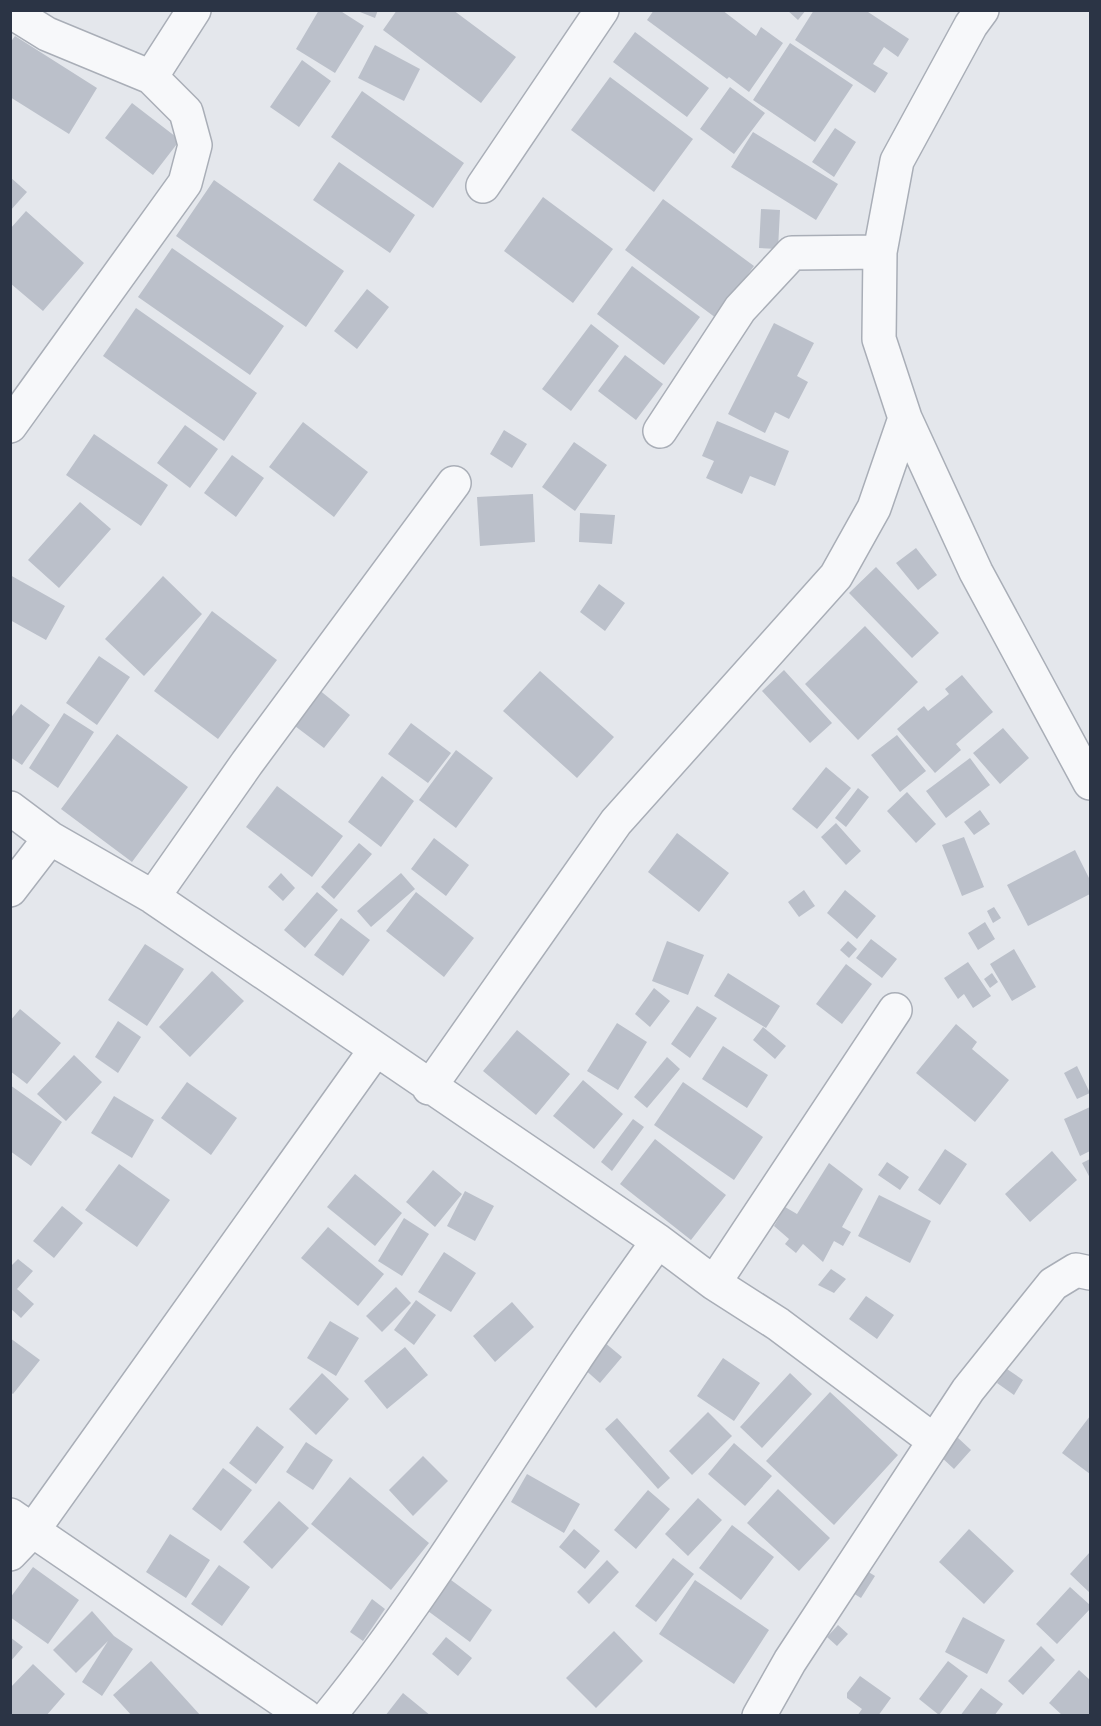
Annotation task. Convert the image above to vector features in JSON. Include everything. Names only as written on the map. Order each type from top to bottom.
[{"type":"street","points":[[151,77],[194,10]]},
{"type":"street","points":[[483,186],[602,10]]},
{"type":"street","points":[[10,11],[47,34],[151,77],[186,112],[195,145],[185,183],[10,426]]},
{"type":"street","points":[[968,15],[897,161],[880,252],[879,339],[905,418],[976,572],[1090,783]]},
{"type":"street","points":[[660,431],[740,309],[792,253],[880,252]]},
{"type":"street","points":[[429,1088],[616,822],[836,576],[874,508],[905,418]]},
{"type":"street","points":[[153,897],[247,763],[454,483]]},
{"type":"street","points":[[10,808],[50,838],[153,897],[376,1049],[429,1088],[658,1241],[714,1283],[778,1324],[933,1440]]},
{"type":"street","points":[[10,890],[50,838]]},
{"type":"street","points":[[714,1283],[895,1010]]},
{"type":"street","points":[[10,1554],[22,1522],[376,1049]]},
{"type":"street","points":[[329,1716],[362,1675],[468,1524],[573,1362],[658,1241]]},
{"type":"street","points":[[759,1716],[790,1661],[933,1440],[968,1390],[1053,1284],[1076,1270],[1090,1273]]},
{"type":"street","points":[[22,1522],[305,1716]]},
{"type":"building","points":[[319,10],[339,10],[364,26],[335,73],[296,49]]},
{"type":"building","points":[[355,10],[378,10],[375,18]]},
{"type":"building","points":[[397,10],[453,10],[516,57],[481,103],[383,30]]},
{"type":"building","points":[[654,10],[722,10],[756,36],[761,27],[783,43],[749,92],[729,77],[727,79],[647,20]]},
{"type":"building","points":[[787,10],[806,10],[798,20]]},
{"type":"building","points":[[814,10],[865,10],[909,39],[898,57],[884,47],[873,64],[888,73],[875,93],[795,40]]},
{"type":"building","points":[[635,32],[709,88],[687,117],[613,62]]},
{"type":"building","points":[[15,36],[97,88],[69,134],[10,97],[10,43]]},
{"type":"building","points":[[790,43],[853,85],[815,142],[753,100]]},
{"type":"building","points":[[375,45],[420,69],[404,101],[358,78]]},
{"type":"building","points":[[302,60],[331,81],[299,127],[270,107]]},
{"type":"building","points":[[610,77],[693,139],[654,192],[571,130]]},
{"type":"building","points":[[730,87],[765,113],[734,154],[700,129]]},
{"type":"building","points":[[362,91],[464,163],[433,208],[331,137]]},
{"type":"building","points":[[132,103],[180,140],[153,175],[105,138]]},
{"type":"building","points":[[835,128],[856,142],[834,177],[812,162]]},
{"type":"building","points":[[753,132],[838,184],[816,220],[731,167]]},
{"type":"building","points":[[339,162],[415,215],[390,253],[313,200]]},
{"type":"building","points":[[10,177],[27,192],[10,211]]},
{"type":"building","points":[[214,180],[344,271],[306,327],[176,236]]},
{"type":"building","points":[[543,197],[613,249],[573,303],[504,251]]},
{"type":"building","points":[[663,199],[754,266],[716,318],[625,250]]},
{"type":"building","points":[[761,209],[780,210],[778,249],[759,248]]},
{"type":"building","points":[[26,211],[84,263],[43,311],[10,283],[10,229]]},
{"type":"building","points":[[172,248],[284,326],[250,375],[138,297]]},
{"type":"building","points":[[632,266],[700,317],[664,365],[597,314]]},
{"type":"building","points":[[367,289],[389,307],[357,349],[334,331]]},
{"type":"building","points":[[136,308],[257,393],[224,441],[103,356]]},
{"type":"building","points":[[774,323],[814,343],[797,376],[808,382],[789,419],[775,412],[765,433],[728,414]]},
{"type":"building","points":[[591,324],[619,346],[571,411],[542,389]]},
{"type":"building","points":[[625,355],[663,384],[636,420],[598,391]]},
{"type":"building","points":[[717,421],[789,451],[775,486],[750,476],[742,494],[706,478],[714,461],[702,456]]},
{"type":"building","points":[[303,422],[368,472],[334,517],[269,467]]},
{"type":"building","points":[[185,425],[218,449],[190,488],[157,463]]},
{"type":"building","points":[[504,430],[527,444],[512,468],[490,454]]},
{"type":"building","points":[[94,434],[168,485],[141,526],[66,475]]},
{"type":"building","points":[[574,442],[607,465],[575,511],[542,487]]},
{"type":"building","points":[[232,455],[264,478],[236,517],[204,493]]},
{"type":"building","points":[[533,494],[535,542],[480,546],[477,497]]},
{"type":"building","points":[[80,502],[111,529],[59,588],[28,560]]},
{"type":"building","points":[[580,513],[615,515],[612,544],[579,542]]},
{"type":"building","points":[[916,548],[937,575],[918,590],[896,563]]},
{"type":"building","points":[[876,567],[939,633],[912,658],[849,593]]},
{"type":"building","points":[[10,575],[65,606],[46,640],[10,620]]},
{"type":"building","points":[[163,576],[202,614],[144,676],[105,639]]},
{"type":"building","points":[[599,584],[625,603],[605,631],[580,612]]},
{"type":"building","points":[[212,611],[277,660],[218,739],[154,691]]},
{"type":"building","points":[[865,626],[918,682],[858,740],[805,684]]},
{"type":"building","points":[[99,656],[130,677],[97,725],[66,703]]},
{"type":"building","points":[[784,670],[832,723],[810,743],[762,691]]},
{"type":"building","points":[[540,671],[614,737],[577,778],[503,711]]},
{"type":"building","points":[[962,675],[993,712],[956,744],[961,750],[935,773],[897,729],[924,706],[928,711],[949,694],[945,689]]},
{"type":"building","points":[[318,689],[350,715],[324,748],[291,723]]},
{"type":"building","points":[[21,704],[50,725],[22,765],[10,757],[10,719]]},
{"type":"building","points":[[64,713],[94,732],[58,788],[29,768]]},
{"type":"building","points":[[411,723],[451,753],[428,783],[388,754]]},
{"type":"building","points":[[1003,728],[1029,758],[1000,784],[973,753]]},
{"type":"building","points":[[117,734],[188,787],[132,862],[61,809]]},
{"type":"building","points":[[897,735],[926,771],[900,792],[871,755]]},
{"type":"building","points":[[456,750],[493,778],[456,828],[419,800]]},
{"type":"building","points":[[970,758],[990,785],[946,818],[926,791]]},
{"type":"building","points":[[826,767],[851,788],[817,829],[792,809]]},
{"type":"building","points":[[382,776],[414,801],[381,847],[348,822]]},
{"type":"building","points":[[277,786],[343,836],[312,877],[246,827]]},
{"type":"building","points":[[858,788],[869,797],[846,827],[835,818]]},
{"type":"building","points":[[907,792],[936,824],[916,843],[887,811]]},
{"type":"building","points":[[980,810],[990,824],[974,835],[964,822]]},
{"type":"building","points":[[836,823],[861,851],[846,865],[821,837]]},
{"type":"building","points":[[677,833],[729,873],[699,912],[648,872]]},
{"type":"building","points":[[964,837],[984,887],[962,896],[942,845]]},
{"type":"building","points":[[434,838],[469,865],[446,896],[411,869]]},
{"type":"building","points":[[359,843],[372,854],[334,899],[321,887]]},
{"type":"building","points":[[1075,850],[1090,880],[1090,894],[1028,926],[1007,885]]},
{"type":"building","points":[[281,873],[295,888],[283,901],[268,887]]},
{"type":"building","points":[[401,873],[415,889],[371,927],[357,911]]},
{"type":"building","points":[[804,890],[815,906],[799,917],[788,902]]},
{"type":"building","points":[[845,890],[876,916],[857,939],[827,913]]},
{"type":"building","points":[[317,892],[338,910],[305,948],[284,930]]},
{"type":"building","points":[[416,892],[474,938],[444,977],[386,931]]},
{"type":"building","points":[[994,907],[1001,918],[993,923],[987,911]]},
{"type":"building","points":[[341,918],[370,940],[343,976],[314,955]]},
{"type":"building","points":[[985,922],[995,939],[978,950],[968,933]]},
{"type":"building","points":[[871,939],[897,959],[882,978],[856,958]]},
{"type":"building","points":[[667,941],[704,955],[688,995],[652,981]]},
{"type":"building","points":[[848,941],[857,949],[849,958],[840,950]]},
{"type":"building","points":[[145,944],[184,969],[147,1026],[108,1000]]},
{"type":"building","points":[[1014,949],[1036,987],[1012,1001],[990,964]]},
{"type":"building","points":[[968,962],[991,996],[973,1008],[964,994],[958,999],[944,978]]},
{"type":"building","points":[[846,964],[872,984],[842,1024],[816,1004]]},
{"type":"building","points":[[212,971],[244,1001],[190,1057],[159,1027]]},
{"type":"building","points":[[728,973],[780,1006],[766,1028],[714,996]]},
{"type":"building","points":[[992,973],[998,982],[990,988],[984,979]]},
{"type":"building","points":[[654,988],[670,1001],[650,1027],[635,1014]]},
{"type":"building","points":[[697,1006],[717,1018],[690,1058],[671,1044]]},
{"type":"building","points":[[20,1009],[61,1043],[27,1084],[10,1071],[10,1021]]},
{"type":"building","points":[[118,1021],[141,1037],[118,1073],[95,1057]]},
{"type":"building","points":[[617,1023],[647,1042],[618,1090],[587,1071]]},
{"type":"building","points":[[956,1024],[977,1042],[972,1049],[1009,1080],[975,1122],[916,1073]]},
{"type":"building","points":[[763,1027],[786,1046],[775,1059],[753,1040]]},
{"type":"building","points":[[517,1030],[570,1074],[536,1115],[483,1071]]},
{"type":"building","points":[[723,1046],[768,1075],[747,1108],[702,1079]]},
{"type":"building","points":[[74,1055],[102,1082],[66,1121],[37,1094]]},
{"type":"building","points":[[667,1057],[680,1069],[647,1108],[634,1097]]},
{"type":"building","points":[[1077,1066],[1090,1093],[1077,1099],[1064,1073]]},
{"type":"building","points":[[583,1080],[623,1114],[594,1149],[553,1116]]},
{"type":"building","points":[[187,1082],[237,1118],[211,1155],[161,1118]]},
{"type":"building","points":[[683,1082],[763,1137],[734,1180],[654,1125]]},
{"type":"building","points":[[10,1085],[62,1122],[31,1166],[10,1151]]},
{"type":"building","points":[[114,1096],[154,1120],[132,1158],[91,1133]]},
{"type":"building","points":[[1090,1107],[1090,1151],[1080,1156],[1064,1119]]},
{"type":"building","points":[[633,1119],[644,1127],[612,1171],[601,1162]]},
{"type":"building","points":[[655,1139],[726,1195],[691,1240],[620,1184]]},
{"type":"building","points":[[945,1149],[967,1164],[940,1205],[918,1190]]},
{"type":"building","points":[[1052,1151],[1077,1180],[1030,1222],[1005,1194]]},
{"type":"building","points":[[1090,1159],[1090,1178],[1082,1163]]},
{"type":"building","points":[[887,1162],[909,1177],[900,1190],[878,1175]]},
{"type":"building","points":[[829,1163],[863,1189],[842,1227],[851,1232],[843,1246],[834,1241],[823,1262],[803,1244],[796,1253],[785,1244],[789,1239],[774,1226],[785,1207],[797,1214]]},
{"type":"building","points":[[119,1164],[170,1200],[137,1247],[85,1210]]},
{"type":"building","points":[[433,1170],[462,1194],[435,1227],[406,1202]]},
{"type":"building","points":[[355,1174],[402,1213],[375,1246],[327,1207]]},
{"type":"building","points":[[465,1191],[494,1206],[475,1241],[447,1226]]},
{"type":"building","points":[[879,1195],[931,1221],[910,1263],[858,1236]]},
{"type":"building","points":[[62,1206],[83,1223],[54,1258],[33,1241]]},
{"type":"building","points":[[404,1218],[429,1234],[402,1276],[378,1261]]},
{"type":"building","points":[[328,1227],[384,1274],[358,1306],[301,1258]]},
{"type":"building","points":[[444,1252],[476,1273],[451,1312],[418,1292]]},
{"type":"building","points":[[18,1259],[33,1271],[17,1289],[34,1304],[21,1318],[10,1308],[10,1267]]},
{"type":"building","points":[[831,1269],[846,1279],[834,1293],[818,1285]]},
{"type":"building","points":[[396,1287],[411,1303],[382,1332],[366,1316]]},
{"type":"building","points":[[866,1296],[894,1315],[877,1339],[849,1319]]},
{"type":"building","points":[[416,1300],[436,1315],[414,1345],[394,1330]]},
{"type":"building","points":[[512,1302],[534,1327],[495,1362],[473,1336]]},
{"type":"building","points":[[330,1321],[359,1338],[336,1376],[307,1358]]},
{"type":"building","points":[[10,1338],[40,1360],[13,1394],[10,1392]]},
{"type":"building","points":[[604,1342],[622,1357],[600,1383],[582,1367]]},
{"type":"building","points":[[405,1347],[428,1375],[387,1409],[364,1381]]},
{"type":"building","points":[[723,1358],[760,1383],[734,1421],[697,1396]]},
{"type":"building","points":[[1007,1369],[1023,1380],[1014,1395],[997,1383]]},
{"type":"building","points":[[322,1373],[349,1399],[316,1435],[289,1409]]},
{"type":"building","points":[[790,1373],[812,1394],[762,1448],[740,1427]]},
{"type":"building","points":[[830,1392],[898,1455],[834,1525],[766,1461]]},
{"type":"building","points":[[708,1412],[732,1436],[692,1475],[669,1451]]},
{"type":"building","points":[[1090,1416],[1090,1474],[1062,1453]]},
{"type":"building","points":[[617,1418],[670,1478],[658,1489],[605,1429]]},
{"type":"building","points":[[257,1426],[284,1447],[256,1484],[229,1463]]},
{"type":"building","points":[[957,1437],[971,1450],[954,1469],[940,1456]]},
{"type":"building","points":[[306,1442],[333,1460],[313,1490],[286,1472]]},
{"type":"building","points":[[734,1443],[772,1476],[745,1506],[708,1474]]},
{"type":"building","points":[[423,1456],[448,1481],[413,1516],[389,1490]]},
{"type":"building","points":[[223,1468],[252,1490],[221,1531],[192,1509]]},
{"type":"building","points":[[527,1474],[580,1504],[564,1533],[511,1502]]},
{"type":"building","points":[[350,1477],[429,1543],[391,1590],[311,1524]]},
{"type":"building","points":[[778,1489],[830,1538],[799,1571],[747,1523]]},
{"type":"building","points":[[648,1490],[670,1509],[636,1549],[614,1530]]},
{"type":"building","points":[[698,1498],[722,1520],[688,1556],[665,1534]]},
{"type":"building","points":[[279,1501],[309,1528],[272,1569],[243,1542]]},
{"type":"building","points":[[732,1525],[774,1557],[741,1600],[699,1568]]},
{"type":"building","points":[[574,1529],[600,1551],[585,1569],[559,1547]]},
{"type":"building","points":[[969,1529],[1014,1571],[984,1604],[939,1562]]},
{"type":"building","points":[[170,1534],[210,1560],[186,1598],[146,1572]]},
{"type":"building","points":[[1090,1552],[1090,1593],[1070,1574]]},
{"type":"building","points":[[673,1558],[694,1574],[656,1622],[635,1606]]},
{"type":"building","points":[[607,1560],[619,1572],[589,1604],[577,1592]]},
{"type":"building","points":[[219,1565],[250,1587],[222,1626],[191,1604]]},
{"type":"building","points":[[33,1567],[79,1600],[48,1644],[10,1617],[10,1598]]},
{"type":"building","points":[[862,1568],[875,1576],[861,1598],[848,1590]]},
{"type":"building","points":[[451,1580],[492,1610],[470,1642],[428,1611]]},
{"type":"building","points":[[695,1580],[769,1630],[734,1684],[659,1634]]},
{"type":"building","points":[[1070,1587],[1090,1605],[1090,1609],[1057,1644],[1036,1624]]},
{"type":"building","points":[[372,1599],[385,1609],[363,1641],[350,1632]]},
{"type":"building","points":[[92,1611],[114,1636],[133,1649],[102,1696],[82,1682],[108,1641],[76,1673],[53,1650]]},
{"type":"building","points":[[963,1617],[1005,1640],[987,1674],[945,1652]]},
{"type":"building","points":[[838,1625],[848,1634],[837,1646],[827,1637]]},
{"type":"building","points":[[614,1631],[643,1661],[596,1708],[566,1678]]},
{"type":"building","points":[[10,1637],[23,1647],[10,1662]]},
{"type":"building","points":[[446,1637],[472,1658],[458,1676],[432,1654]]},
{"type":"building","points":[[1041,1646],[1055,1660],[1023,1695],[1008,1681]]},
{"type":"building","points":[[151,1661],[201,1716],[132,1716],[113,1695]]},
{"type":"building","points":[[948,1661],[968,1676],[939,1715],[919,1699]]},
{"type":"building","points":[[33,1664],[65,1694],[46,1716],[10,1716],[10,1688]]},
{"type":"building","points":[[1079,1670],[1090,1680],[1090,1716],[1063,1716],[1049,1703]]},
{"type":"building","points":[[860,1676],[891,1698],[878,1716],[857,1716],[862,1709],[847,1698],[847,1693]]},
{"type":"building","points":[[981,1688],[1003,1704],[994,1716],[960,1716]]},
{"type":"building","points":[[403,1693],[431,1716],[385,1716]]}]
